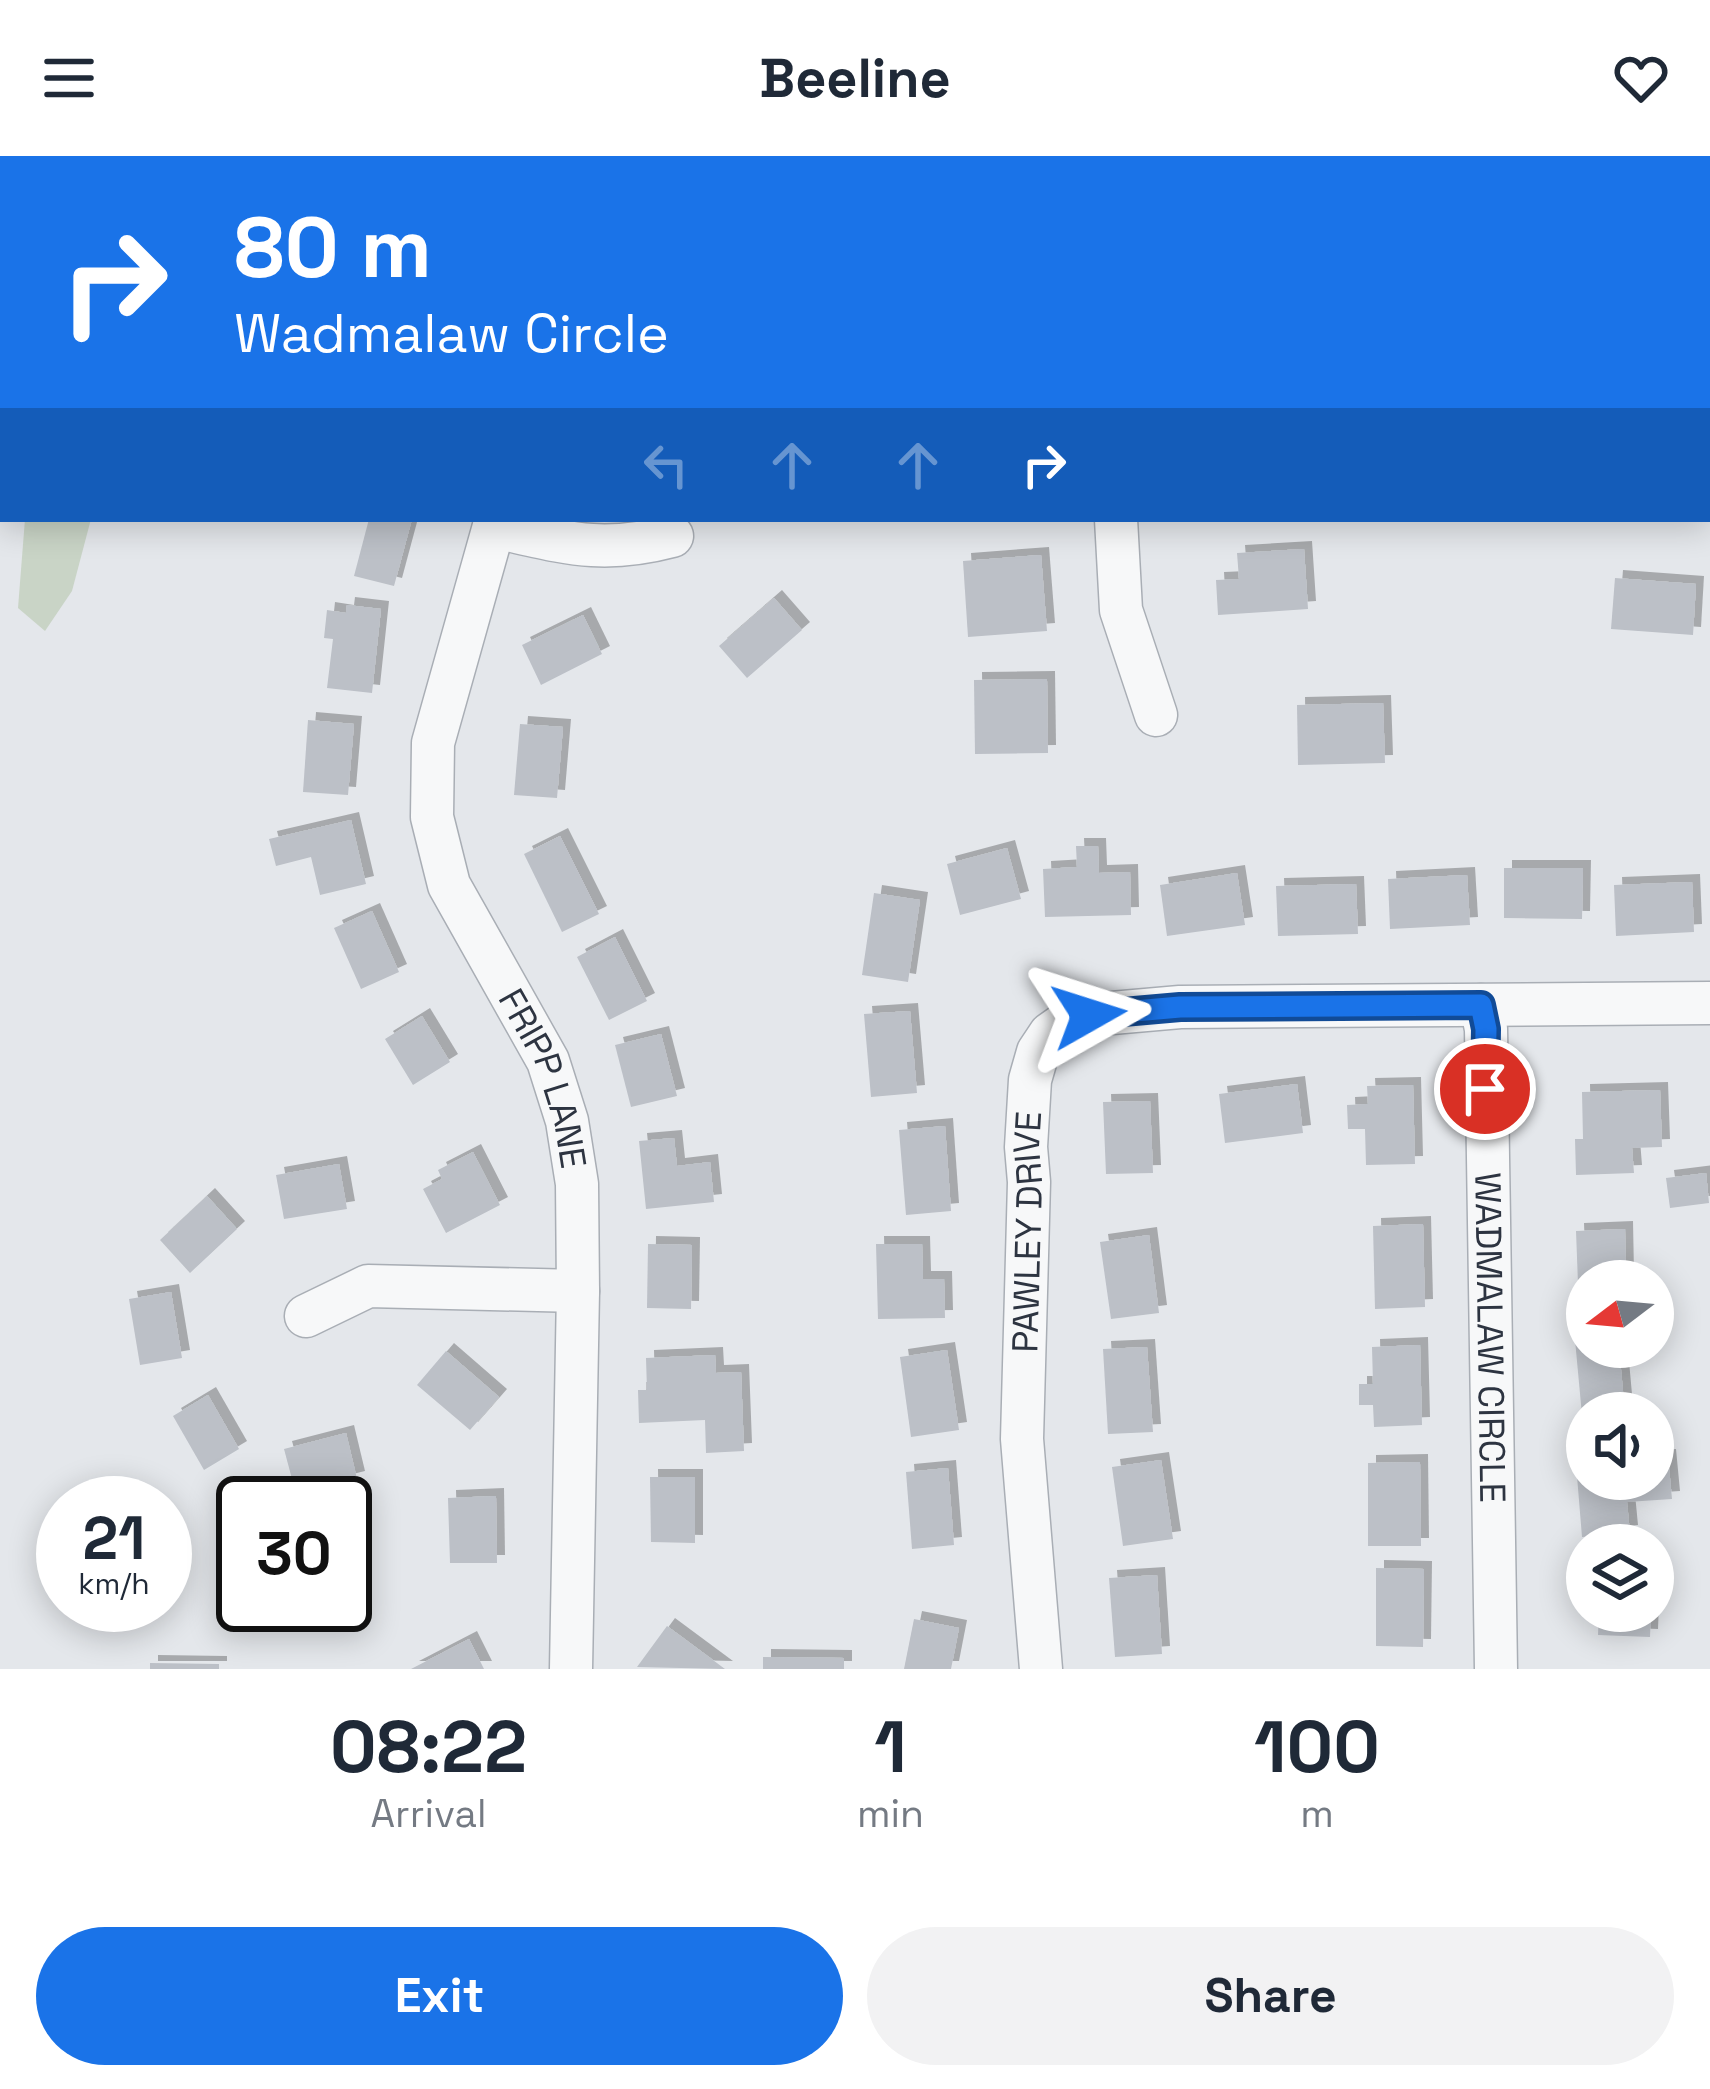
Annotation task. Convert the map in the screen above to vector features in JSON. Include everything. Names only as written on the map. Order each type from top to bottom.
[{"type":"street","points":[[1116,522],[1121,610],[1156,715]]},
{"type":"street","points":[[495,523],[600,548],[672,536]]},
{"type":"street","name":"FRIPP LANE","points":[[495,523],[433,743],[432,817],[449,885],[548,1061],[567,1121],[577,1184],[578,1292],[572,1669]]},
{"type":"street","name":"PAWLEY DRIVE","points":[[1041,1669],[1022,1439],[1029,1182],[1025,1147],[1030,1080],[1037,1052],[1050,1034],[1067,1022],[1117,1011],[1710,1004]]},
{"type":"street","name":"WADMALAW CIRCLE","points":[[1481,1005],[1486,1029],[1496,1669]]},
{"type":"street","points":[[306,1316],[368,1286],[578,1292]]},
{"type":"green space","points":[[25,522],[90,522],[72,591],[45,631],[18,608]]},
{"type":"building","points":[[368,522],[411,522],[394,586],[354,576]]},
{"type":"building","points":[[1304,549],[1308,609],[1218,615],[1216,580],[1239,579],[1237,553]]},
{"type":"building","points":[[1041,555],[1047,631],[968,637],[963,561]]},
{"type":"building","points":[[1615,578],[1696,584],[1693,635],[1611,629]]},
{"type":"building","points":[[774,598],[802,630],[747,678],[719,646]]},
{"type":"building","points":[[347,605],[381,609],[372,693],[327,688],[333,639],[324,638],[327,610],[346,613]]},
{"type":"building","points":[[583,615],[602,654],[541,685],[522,645]]},
{"type":"building","points":[[1047,679],[1048,753],[975,754],[974,680]]},
{"type":"building","points":[[1383,703],[1385,763],[1298,765],[1297,705]]},
{"type":"building","points":[[308,720],[354,724],[348,795],[303,792]]},
{"type":"building","points":[[520,724],[563,727],[557,798],[514,795]]},
{"type":"building","points":[[351,820],[366,884],[320,895],[311,857],[276,866],[269,839]]},
{"type":"building","points":[[560,836],[599,914],[562,932],[524,854]]},
{"type":"building","points":[[1076,846],[1098,846],[1099,873],[1130,872],[1131,915],[1045,917],[1043,869],[1077,867]]},
{"type":"building","points":[[1007,848],[1021,899],[960,915],[947,864]]},
{"type":"building","points":[[1504,868],[1583,868],[1582,919],[1504,918]]},
{"type":"building","points":[[1237,873],[1245,925],[1167,936],[1160,885]]},
{"type":"building","points":[[1467,875],[1470,925],[1390,929],[1388,879]]},
{"type":"building","points":[[1692,882],[1694,932],[1616,936],[1614,885]]},
{"type":"building","points":[[1356,884],[1358,934],[1278,936],[1276,886]]},
{"type":"building","points":[[874,893],[920,900],[908,982],[862,975]]},
{"type":"building","points":[[372,911],[399,972],[361,989],[334,928]]},
{"type":"building","points":[[615,937],[647,1001],[609,1020],[577,957]]},
{"type":"building","points":[[910,1011],[917,1093],[871,1097],[864,1014]]},
{"type":"building","points":[[422,1016],[450,1062],[413,1085],[385,1039]]},
{"type":"building","points":[[661,1034],[677,1096],[631,1107],[615,1045]]},
{"type":"building","points":[[1297,1084],[1303,1133],[1225,1143],[1219,1094]]},
{"type":"building","points":[[1413,1085],[1415,1164],[1366,1165],[1365,1129],[1348,1129],[1347,1105],[1368,1104],[1367,1086]]},
{"type":"building","points":[[1660,1090],[1662,1147],[1632,1148],[1634,1173],[1576,1175],[1575,1139],[1583,1139],[1582,1092]]},
{"type":"building","points":[[1150,1101],[1153,1173],[1106,1174],[1103,1102]]},
{"type":"building","points":[[945,1126],[951,1211],[906,1215],[899,1130]]},
{"type":"building","points":[[674,1138],[677,1166],[710,1162],[714,1202],[646,1209],[639,1141]]},
{"type":"building","points":[[473,1152],[500,1205],[446,1233],[423,1189],[442,1179],[438,1170]]},
{"type":"building","points":[[339,1164],[347,1209],[284,1219],[276,1175]]},
{"type":"building","points":[[1706,1173],[1709,1203],[1670,1208],[1666,1178]]},
{"type":"building","points":[[207,1196],[237,1229],[190,1273],[160,1240]]},
{"type":"building","points":[[1423,1224],[1425,1307],[1375,1309],[1373,1226]]},
{"type":"building","points":[[1625,1229],[1626,1260],[1577,1260],[1576,1231]]},
{"type":"building","points":[[1149,1235],[1159,1313],[1111,1319],[1100,1242]]},
{"type":"building","points":[[648,1244],[692,1245],[691,1309],[647,1308]]},
{"type":"building","points":[[876,1244],[922,1244],[923,1279],[944,1279],[945,1318],[878,1319]]},
{"type":"building","points":[[171,1292],[182,1358],[140,1365],[129,1299]]},
{"type":"building","points":[[1420,1345],[1422,1425],[1374,1427],[1373,1405],[1359,1405],[1359,1384],[1373,1384],[1372,1347]]},
{"type":"building","points":[[1147,1347],[1153,1432],[1108,1434],[1103,1349]]},
{"type":"building","points":[[947,1350],[959,1430],[911,1437],[900,1357]]},
{"type":"building","points":[[446,1351],[499,1397],[470,1430],[417,1385]]},
{"type":"building","points":[[715,1355],[716,1373],[741,1372],[744,1451],[706,1453],[705,1420],[639,1423],[638,1390],[647,1390],[646,1358]]},
{"type":"building","points":[[1578,1368],[1621,1368],[1623,1392],[1580,1392]]},
{"type":"building","points":[[208,1395],[239,1449],[204,1470],[173,1416]]},
{"type":"building","points":[[346,1433],[356,1476],[291,1476],[284,1449]]},
{"type":"building","points":[[1161,1460],[1173,1539],[1123,1546],[1112,1467]]},
{"type":"building","points":[[1420,1462],[1421,1546],[1368,1546],[1368,1463]]},
{"type":"building","points":[[948,1468],[954,1545],[912,1549],[906,1472]]},
{"type":"building","points":[[650,1477],[695,1477],[695,1543],[651,1542]]},
{"type":"building","points":[[496,1496],[497,1563],[450,1563],[448,1498]]},
{"type":"building","points":[[1579,1500],[1657,1500],[1627,1502],[1629,1524],[1581,1524]]},
{"type":"building","points":[[1376,1568],[1424,1569],[1423,1647],[1376,1646]]},
{"type":"building","points":[[1157,1575],[1162,1654],[1115,1657],[1109,1578]]},
{"type":"building","points":[[914,1619],[959,1628],[951,1669],[904,1669]]},
{"type":"building","points":[[667,1626],[725,1669],[637,1667]]},
{"type":"building","points":[[1598,1632],[1650,1632],[1650,1637]]},
{"type":"building","points":[[469,1639],[484,1669],[411,1669]]},
{"type":"building","points":[[763,1657],[844,1658],[844,1669],[763,1669]]},
{"type":"building","points":[[150,1663],[219,1664],[219,1669],[150,1669]]},
{"type":"route","points":[[1089,1015],[1180,1007],[1481,1005],[1486,1029],[1485,1089]]}]
